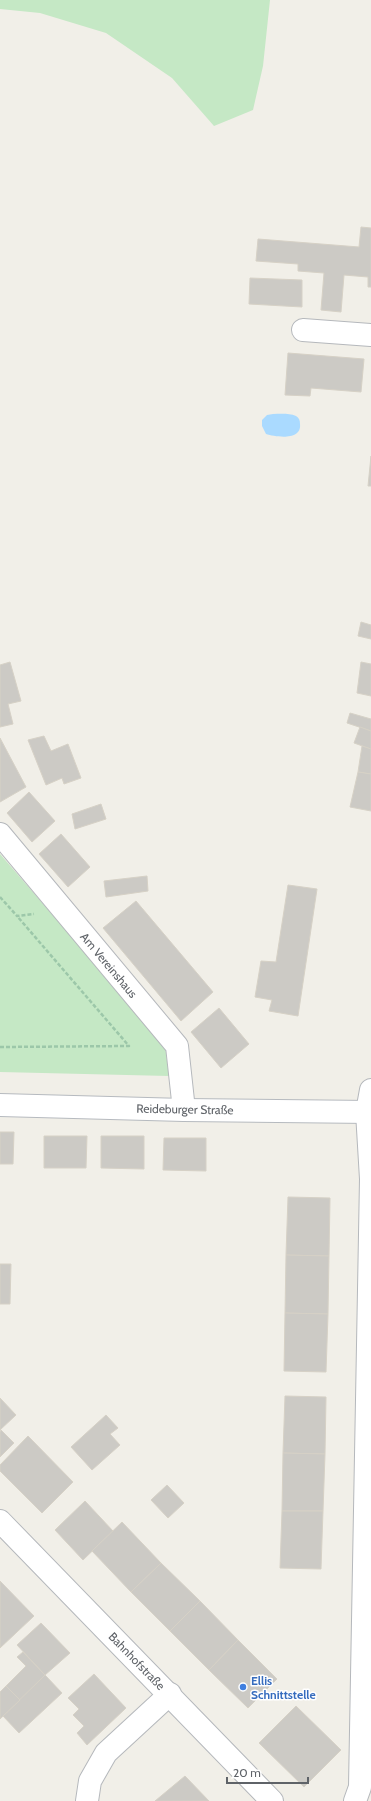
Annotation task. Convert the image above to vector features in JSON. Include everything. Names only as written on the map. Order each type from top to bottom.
[{"type":"street","points":[[303,330],[371,335]]},
{"type":"street","name":"Am Vereinshaus","points":[[0,834],[177,1046],[184,1110]]},
{"type":"street","points":[[355,1801],[360,1787],[371,1179],[369,1112],[371,1090]]},
{"type":"street","name":"Reideburger Straße","points":[[0,1104],[184,1110],[369,1112]]},
{"type":"street","name":"Bahnhofstraße","points":[[0,1521],[170,1694],[272,1801]]},
{"type":"street","points":[[87,1801],[90,1781],[106,1752],[170,1694]]},
{"type":"path","points":[[0,1047],[128,1046],[16,916]]},
{"type":"green space","points":[[0,0],[270,0],[263,66],[253,110],[214,126],[172,78],[106,33],[40,13],[0,9]]},
{"type":"green space","points":[[0,854],[165,1045],[169,1076],[0,1072]]},
{"type":"water","points":[[287,414],[296,416],[300,420],[300,429],[293,435],[282,437],[266,434],[262,426],[262,420],[267,415]]},
{"type":"building","points":[[361,227],[371,228],[371,287],[368,287],[368,277],[344,275],[341,312],[321,310],[324,273],[298,271],[298,264],[256,261],[258,239],[359,247]]},
{"type":"building","points":[[250,278],[302,280],[302,307],[249,304]]},
{"type":"building","points":[[288,353],[364,359],[361,392],[311,388],[310,396],[285,395]]},
{"type":"building","points":[[371,456],[371,486],[368,486]]},
{"type":"building","points":[[361,622],[371,625],[371,639],[358,636]]},
{"type":"building","points":[[10,662],[21,701],[8,704],[13,724],[0,727],[0,665]]},
{"type":"building","points":[[361,662],[371,664],[371,696],[357,693]]},
{"type":"building","points":[[350,713],[371,719],[371,731],[347,723]]},
{"type":"building","points":[[360,727],[371,731],[371,749],[354,743]]},
{"type":"building","points":[[44,736],[51,751],[68,744],[81,778],[64,784],[62,778],[46,785],[28,740]]},
{"type":"building","points":[[0,738],[26,787],[0,802]]},
{"type":"building","points":[[362,746],[371,749],[371,774],[358,772]]},
{"type":"building","points":[[358,772],[371,774],[371,811],[350,807]]},
{"type":"building","points":[[29,792],[55,821],[32,842],[7,813]]},
{"type":"building","points":[[101,804],[106,819],[75,829],[72,814]]},
{"type":"building","points":[[61,834],[90,867],[68,887],[39,854]]},
{"type":"building","points":[[147,876],[148,891],[106,897],[104,881]]},
{"type":"building","points":[[288,885],[317,889],[298,1016],[269,1011],[272,1000],[255,997],[261,961],[276,962]]},
{"type":"building","points":[[136,901],[213,992],[181,1021],[103,928]]},
{"type":"building","points":[[219,1008],[249,1044],[221,1068],[191,1032]]},
{"type":"building","points":[[0,1132],[14,1132],[13,1164],[0,1164]]},
{"type":"building","points":[[44,1136],[87,1136],[86,1168],[44,1168]]},
{"type":"building","points":[[101,1136],[144,1136],[144,1169],[101,1168]]},
{"type":"building","points":[[164,1138],[206,1138],[206,1171],[163,1170]]},
{"type":"building","points":[[288,1197],[330,1198],[329,1256],[286,1255]]},
{"type":"building","points":[[286,1255],[329,1256],[328,1314],[285,1313]]},
{"type":"building","points":[[0,1264],[11,1264],[10,1304],[0,1304]]},
{"type":"building","points":[[285,1313],[328,1314],[326,1372],[284,1371]]},
{"type":"building","points":[[285,1396],[326,1397],[325,1454],[283,1453]]},
{"type":"building","points":[[0,1398],[16,1415],[0,1430]]},
{"type":"building","points":[[106,1415],[118,1428],[110,1434],[120,1445],[92,1470],[71,1447]]},
{"type":"building","points":[[1,1430],[14,1443],[0,1457],[0,1432]]},
{"type":"building","points":[[28,1436],[73,1482],[42,1513],[0,1471],[0,1465]]},
{"type":"building","points":[[283,1453],[325,1454],[323,1511],[282,1511]]},
{"type":"building","points":[[167,1485],[184,1503],[168,1518],[151,1500]]},
{"type":"building","points":[[85,1501],[113,1531],[83,1560],[55,1530]]},
{"type":"building","points":[[282,1511],[323,1511],[321,1569],[280,1568]]},
{"type":"building","points":[[122,1522],[161,1563],[131,1592],[92,1551]]},
{"type":"building","points":[[161,1563],[200,1601],[170,1631],[131,1592]]},
{"type":"building","points":[[0,1581],[34,1616],[0,1648]]},
{"type":"building","points":[[200,1601],[238,1640],[209,1670],[170,1631]]},
{"type":"building","points":[[41,1623],[70,1653],[45,1675],[17,1645]]},
{"type":"building","points":[[238,1640],[277,1679],[248,1708],[209,1670]]},
{"type":"building","points":[[23,1652],[45,1675],[20,1700],[6,1686],[26,1666],[17,1657]]},
{"type":"building","points":[[94,1674],[126,1708],[87,1745],[77,1733],[84,1726],[73,1715],[79,1709],[68,1698]]},
{"type":"building","points":[[45,1675],[62,1693],[19,1733],[3,1716]]},
{"type":"building","points":[[6,1686],[20,1700],[0,1719],[0,1692]]},
{"type":"building","points":[[296,1706],[341,1750],[304,1787],[259,1743]]},
{"type":"building","points":[[185,1776],[209,1801],[155,1801]]},
{"type":"place","name":"Ellis Schnittstelle","points":[[243,1687]]}]
